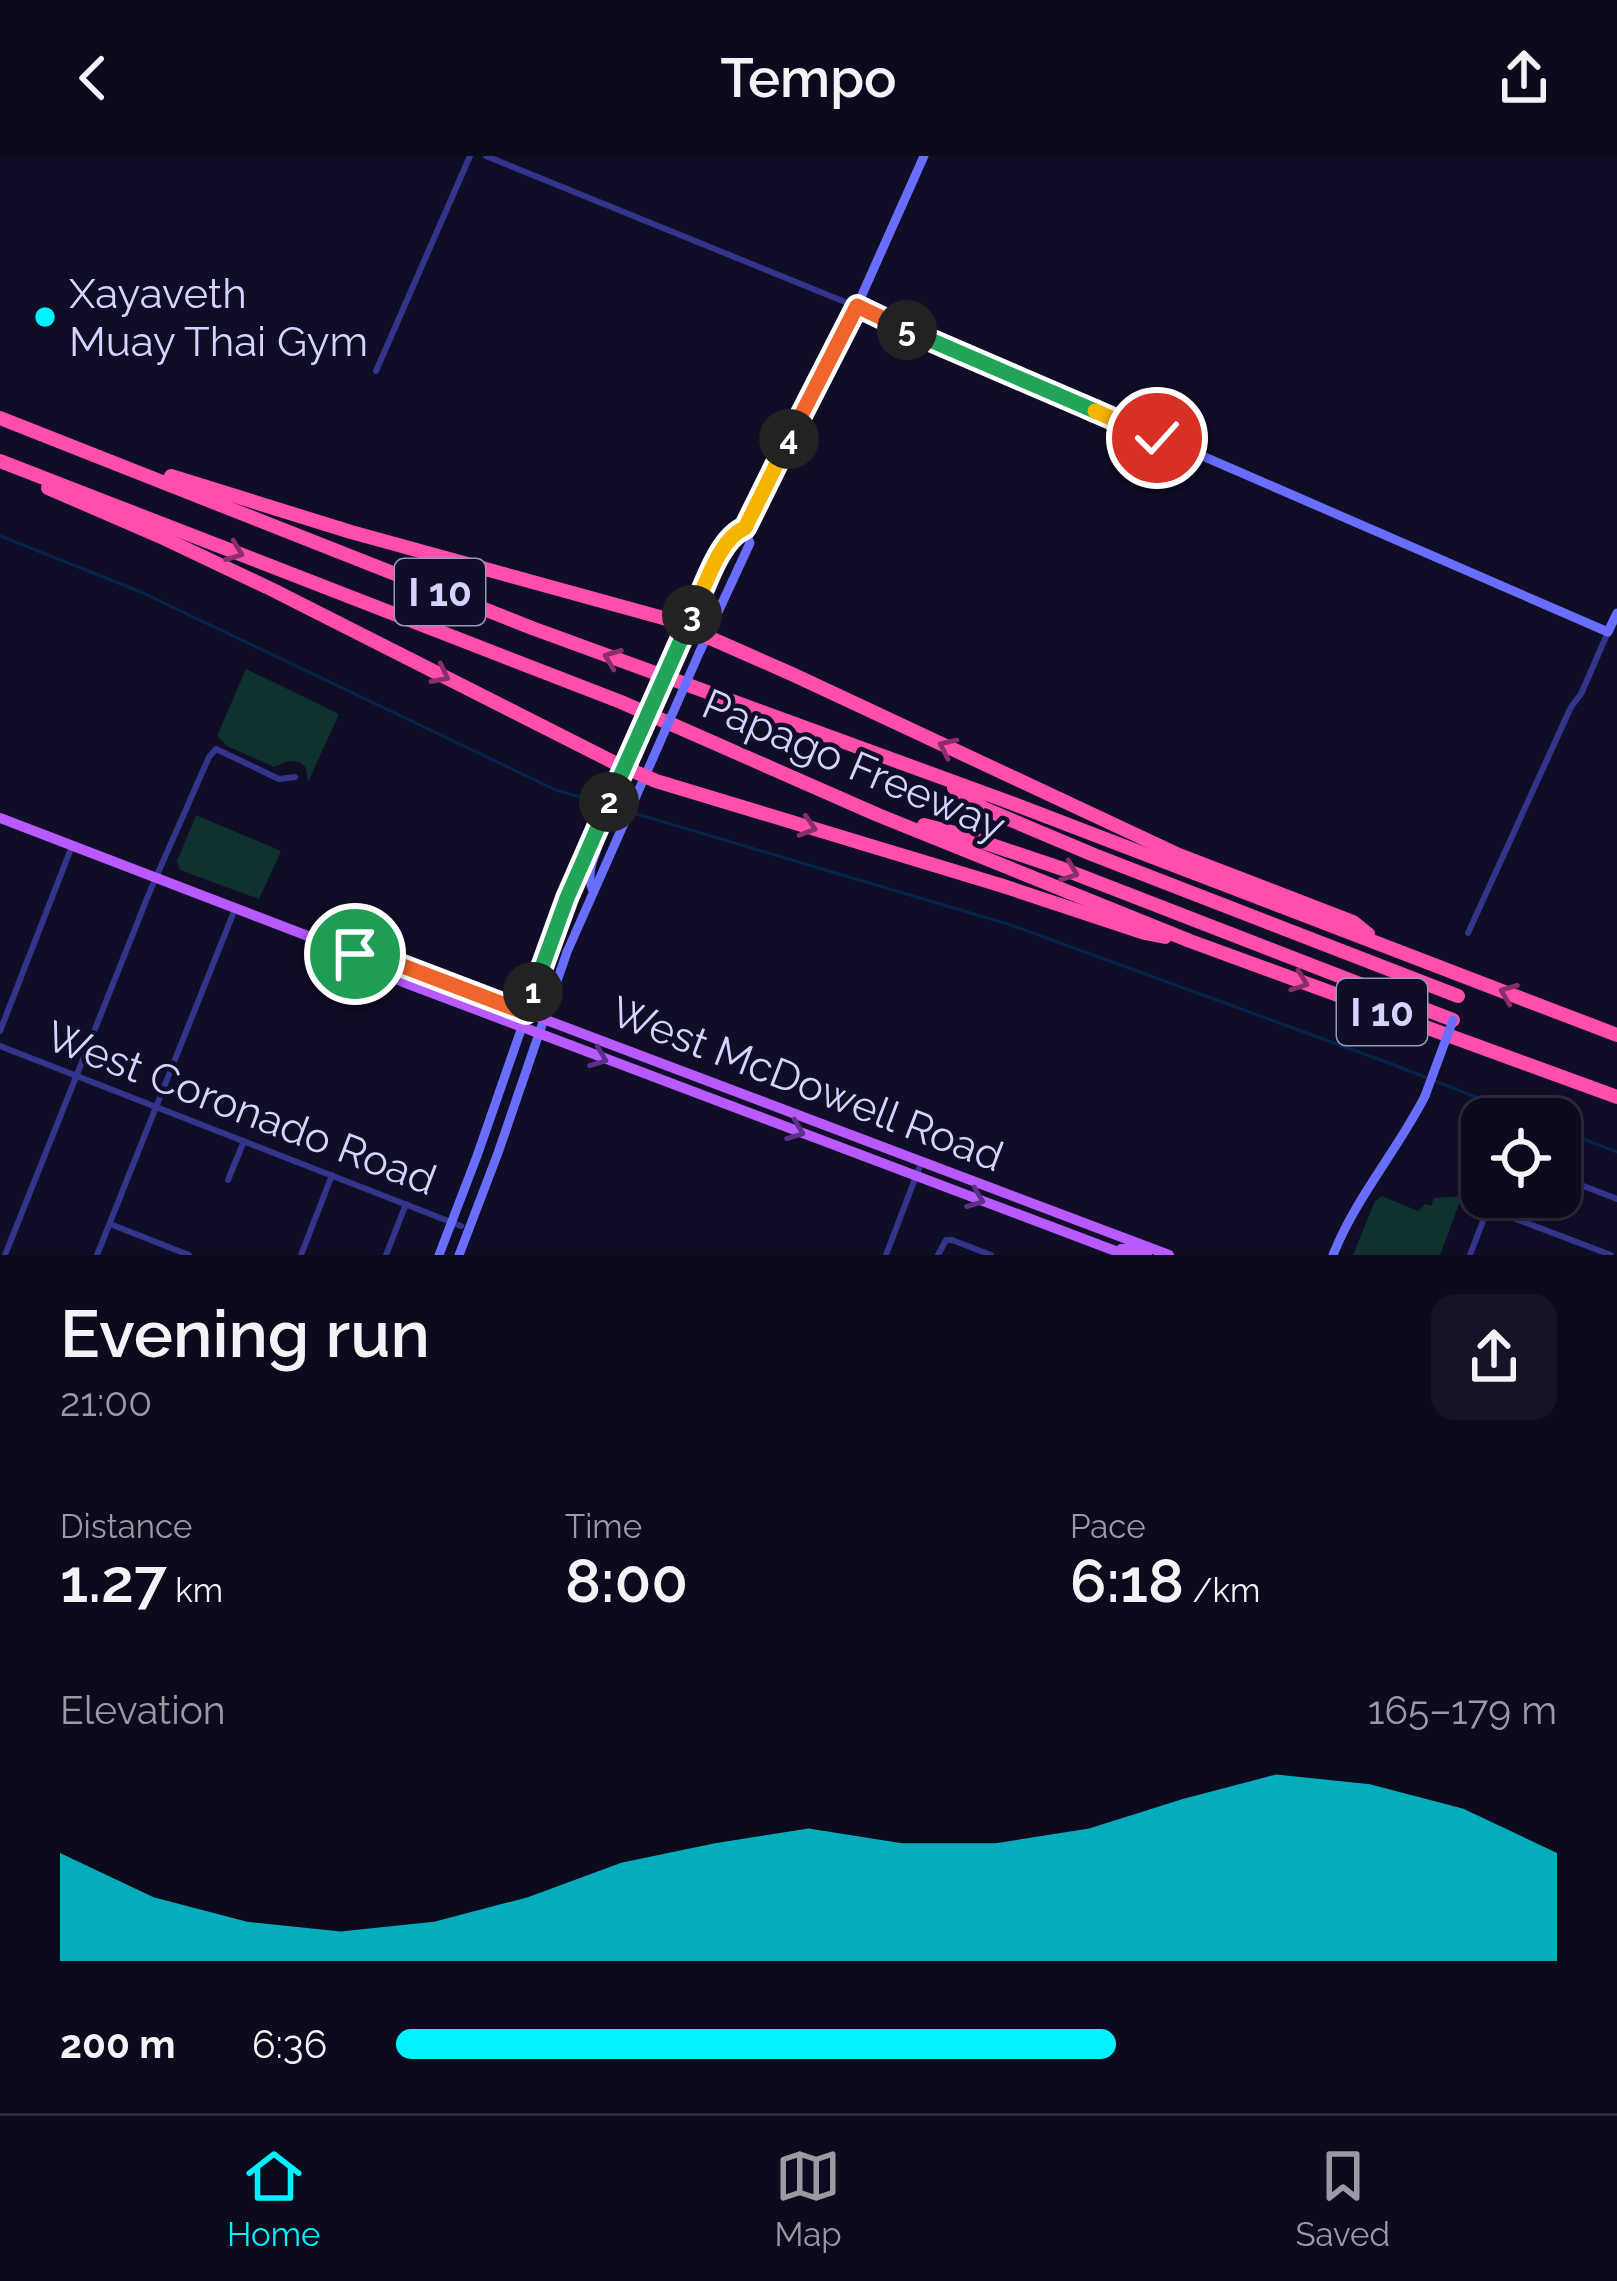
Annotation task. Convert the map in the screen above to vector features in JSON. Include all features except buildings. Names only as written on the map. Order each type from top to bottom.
[{"type":"highway","name":"Papago Freeway","points":[[0,418],[532,628],[935,775],[1617,1035]]},
{"type":"highway","points":[[43,435],[257,504],[668,619],[1162,848],[1353,922],[1376,941]]},
{"type":"highway","name":"Papago Freeway","points":[[0,463],[621,702],[878,815],[1190,941],[1617,1096]]},
{"type":"highway","points":[[0,463],[271,589],[645,776],[1145,934],[1190,941]]},
{"type":"highway","points":[[935,775],[985,808],[1094,855],[1458,996]]},
{"type":"highway","points":[[878,815],[959,834],[1063,869],[1453,1020]]},
{"type":"highway","points":[[1574,1082],[1617,1107]]},
{"type":"main road","points":[[440,1255],[456,1224],[567,898],[624,767],[730,534],[745,528],[857,306],[924,156]]},
{"type":"main road","points":[[857,306],[1608,632],[1617,613]]},
{"type":"main road","points":[[459,1255],[567,952],[750,543],[745,528]]},
{"type":"main road","name":"West McDowell Road","points":[[0,818],[1169,1255]]},
{"type":"main road","points":[[593,891],[589,874],[602,835],[602,819]]},
{"type":"main road","name":"West McDowell Road","points":[[355,954],[361,964],[521,1028],[1126,1255]]},
{"type":"main road","points":[[1333,1255],[1360,1198],[1425,1096],[1458,996]]},
{"type":"main road","points":[[1076,1236],[1081,1222]]},
{"type":"main road","points":[[1112,1250],[1148,1255]]},
{"type":"street","points":[[376,371],[470,156]]},
{"type":"street","points":[[486,156],[857,306]]},
{"type":"street","points":[[1468,933],[1608,632]]},
{"type":"street","points":[[5,1255],[200,774],[216,749],[279,779],[295,777]]},
{"type":"street","points":[[0,1031],[72,846]]},
{"type":"street","points":[[97,1255],[235,909]]},
{"type":"street","name":"West Coronado Road","points":[[0,1046],[456,1224]]},
{"type":"street","points":[[228,1180],[244,1141]]},
{"type":"street","points":[[886,1255],[921,1162]]},
{"type":"street","points":[[301,1255],[332,1175]]},
{"type":"street","points":[[1581,1186],[1617,1199]]},
{"type":"street","points":[[386,1255],[406,1204]]},
{"type":"street","points":[[1470,1255],[1483,1218]]},
{"type":"street","points":[[1513,1218],[1611,1255]]},
{"type":"street","points":[[110,1224],[189,1255]]},
{"type":"street","points":[[938,1255],[946,1240],[991,1255]]},
{"type":"green space","points":[[246,669],[339,714],[308,782],[306,768],[298,762],[274,767],[227,746],[217,736]]},
{"type":"green space","points":[[196,815],[281,851],[259,899],[180,870],[177,861]]},
{"type":"green space","points":[[1382,1196],[1418,1211],[1425,1204],[1431,1206],[1434,1198],[1461,1196],[1440,1255],[1353,1255],[1375,1201]]},
{"type":"waterway","points":[[0,536],[141,592],[556,790],[1011,925],[1478,1098]]},
{"type":"waterway","points":[[1581,1138],[1617,1152]]},
{"type":"place","name":"Xayaveth Muay Thai Gym","points":[[45,317]]},
{"type":"route","points":[[355,954],[366,952],[526,1013],[567,898],[723,547],[730,534],[745,528],[857,306],[1157,438]]}]
